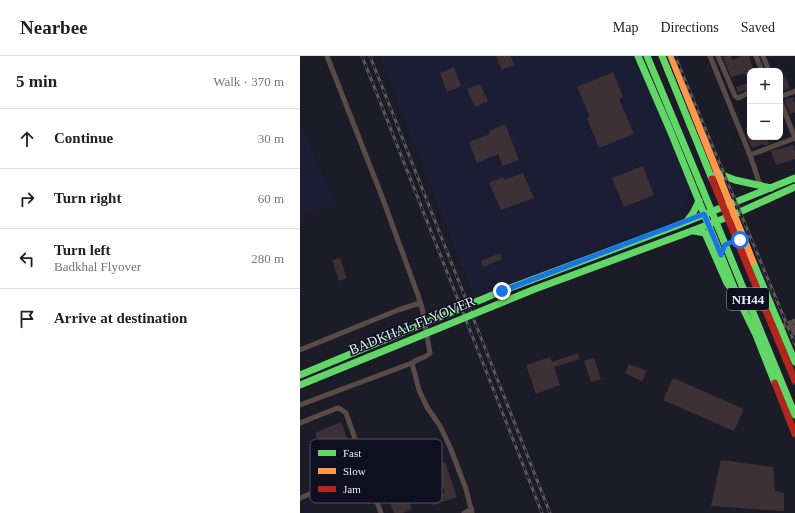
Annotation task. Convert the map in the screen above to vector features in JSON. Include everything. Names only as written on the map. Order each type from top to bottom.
[{"type":"main road","points":[[638,56],[739,300],[756,335],[795,434]]},
{"type":"main road","name":"NH44","points":[[647,56],[700,181],[795,415]]},
{"type":"main road","name":"NH44","points":[[662,56],[795,381]]},
{"type":"main road","points":[[671,56],[733,215],[795,362]]},
{"type":"main road","points":[[717,173],[735,180],[771,188]]},
{"type":"main road","name":"BADKHAL FLYOVER","points":[[300,375],[502,291],[676,226],[795,178]]},
{"type":"main road","points":[[698,198],[715,192],[721,184]]},
{"type":"main road","name":"BADKHAL FLYOVER","points":[[300,385],[535,289],[733,215],[795,187]]},
{"type":"main road","points":[[687,221],[693,213],[698,198]]},
{"type":"main road","points":[[692,230],[704,233],[708,238],[726,283],[739,300]]},
{"type":"main road","points":[[721,255],[723,248],[730,243],[740,240],[744,242]]},
{"type":"street","points":[[300,405],[412,363],[430,353],[420,303],[381,194],[327,56]]},
{"type":"street","points":[[710,56],[750,155],[760,185]]},
{"type":"street","points":[[718,56],[735,96],[738,98],[747,94]]},
{"type":"street","points":[[756,56],[761,68]]},
{"type":"street","points":[[763,56],[768,68]]},
{"type":"street","points":[[721,82],[727,79]]},
{"type":"street","points":[[783,97],[795,91]]},
{"type":"street","points":[[750,155],[795,138],[782,104]]},
{"type":"street","points":[[300,350],[398,310],[420,303]]},
{"type":"street","points":[[780,327],[793,322],[795,333]]},
{"type":"street","points":[[412,363],[419,390],[440,426],[450,447],[472,511],[464,513]]},
{"type":"street","points":[[300,423],[339,408],[346,413],[355,439]]},
{"type":"street","points":[[300,498],[310,494]]},
{"type":"street","points":[[378,503],[381,513]]},
{"type":"shaded area","points":[[379,56],[637,56],[686,178],[689,196],[685,215],[475,299]]},
{"type":"shaded area","points":[[300,123],[336,204],[300,216]]},
{"type":"building","points":[[496,56],[511,56],[514,65],[502,70]]},
{"type":"building","points":[[731,56],[732,60],[740,56],[749,56],[753,68],[747,68],[747,80],[745,73],[731,77],[723,57]]},
{"type":"building","points":[[454,67],[461,86],[447,92],[440,73]]},
{"type":"building","points":[[613,72],[623,97],[619,99],[634,134],[599,148],[587,118],[590,117],[577,87]]},
{"type":"building","points":[[785,76],[790,88],[783,91],[783,77]]},
{"type":"building","points":[[747,83],[747,89],[738,93],[736,87]]},
{"type":"building","points":[[480,84],[488,101],[475,107],[467,89]]},
{"type":"building","points":[[793,97],[795,102],[795,112],[790,114],[784,100]]},
{"type":"building","points":[[505,124],[519,160],[503,166],[498,154],[477,163],[469,142],[490,134],[489,131]]},
{"type":"building","points":[[748,140],[767,140],[769,144],[763,146],[763,144],[752,148]]},
{"type":"building","points":[[793,145],[795,150],[795,159],[776,165],[771,151]]},
{"type":"building","points":[[643,166],[654,195],[624,207],[612,178]]},
{"type":"building","points":[[523,173],[534,198],[501,210],[489,183],[503,177],[504,180]]},
{"type":"building","points":[[500,253],[502,259],[483,267],[481,261]]},
{"type":"building","points":[[340,258],[347,278],[339,281],[332,260]]},
{"type":"building","points":[[578,353],[579,359],[554,367],[560,385],[536,394],[526,365],[550,357],[552,362]]},
{"type":"building","points":[[594,358],[601,379],[591,382],[584,361]]},
{"type":"building","points":[[629,364],[647,371],[642,381],[625,373]]},
{"type":"building","points":[[673,378],[744,409],[734,431],[663,400]]},
{"type":"building","points":[[341,422],[348,439],[317,439],[315,433]]},
{"type":"building","points":[[721,460],[773,467],[775,491],[784,493],[784,511],[711,506]]},
{"type":"building","points":[[445,462],[457,497],[442,502],[442,494],[445,493],[442,484],[442,463]]},
{"type":"building","points":[[391,503],[410,503],[412,509],[403,513],[394,513]]},
{"type":"railway","points":[[362,56],[542,513]]},
{"type":"railway","points":[[370,56],[550,513]]},
{"type":"railway","points":[[675,56],[795,344]]},
{"type":"traffic: fast","points":[[638,56],[775,383]]},
{"type":"traffic: fast","points":[[647,56],[700,183]]},
{"type":"traffic: fast","points":[[662,56],[712,179]]},
{"type":"traffic: fast","points":[[717,173],[735,180],[771,188]]},
{"type":"traffic: fast","points":[[676,226],[795,178]]},
{"type":"traffic: fast","points":[[700,183],[795,415]]},
{"type":"traffic: fast","points":[[681,235],[733,215],[795,187]]},
{"type":"traffic: fast","points":[[687,221],[699,201]]},
{"type":"traffic: fast","points":[[300,375],[502,291],[676,226]]},
{"type":"traffic: fast","points":[[694,231],[705,233],[727,283],[732,290]]},
{"type":"traffic: fast","points":[[300,385],[535,289],[681,235]]},
{"type":"traffic: fast","points":[[753,262],[795,362]]},
{"type":"traffic: slow","points":[[671,56],[753,262]]},
{"type":"traffic: jam","points":[[712,179],[741,250]]},
{"type":"traffic: jam","points":[[741,250],[795,381]]},
{"type":"traffic: jam","points":[[775,383],[795,434]]},
{"type":"route","points":[[502,291],[676,226],[704,214],[721,255],[725,245],[740,240]]}]
